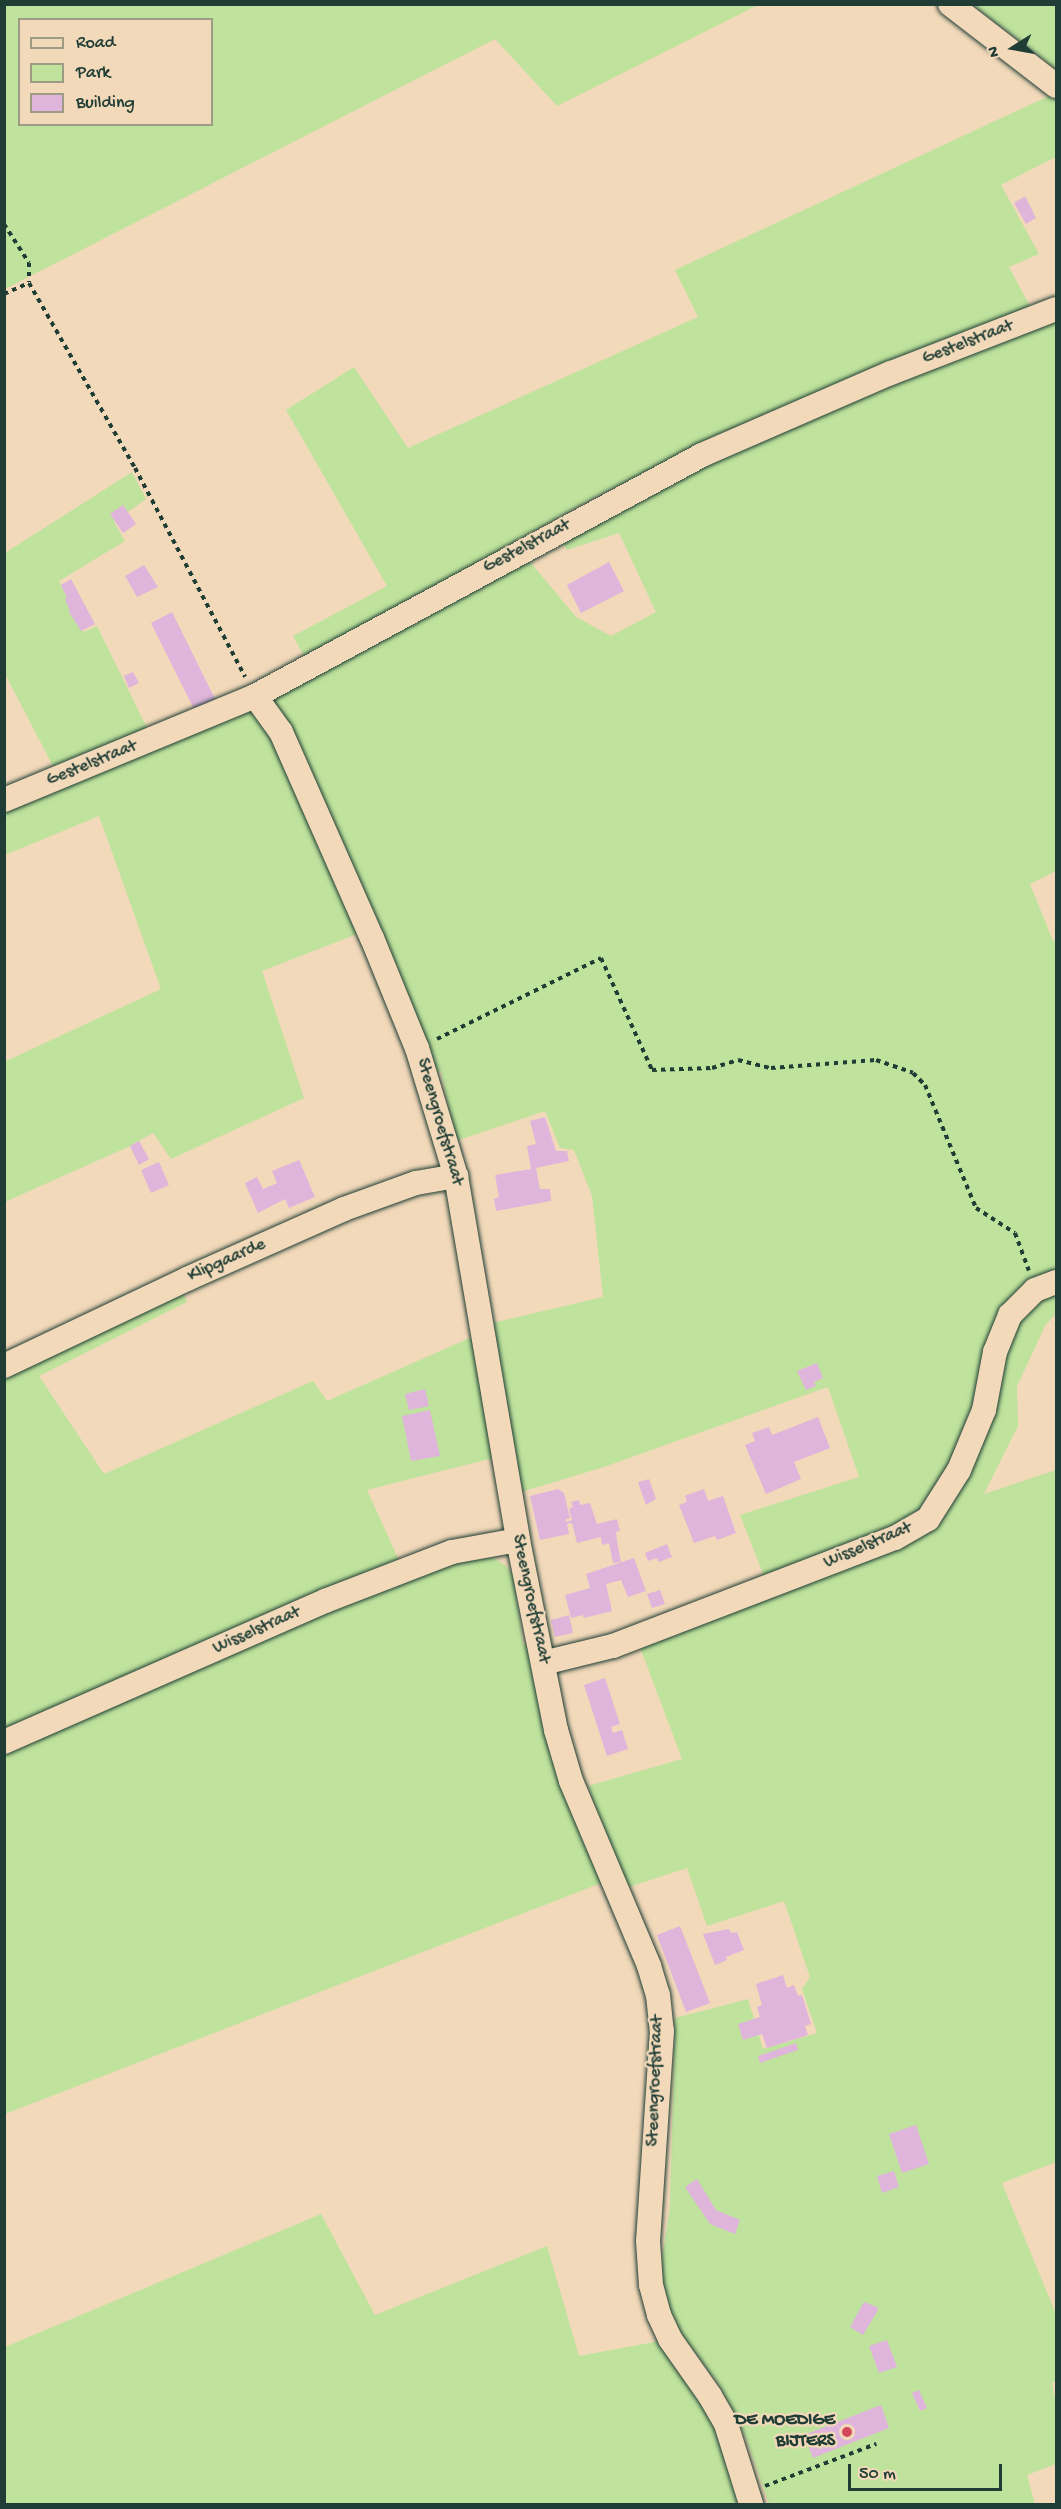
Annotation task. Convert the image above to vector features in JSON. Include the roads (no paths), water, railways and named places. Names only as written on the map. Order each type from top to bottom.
[{"type":"street","points":[[950,4],[1056,86]]},
{"type":"street","name":"Gestelstraat","points":[[4,800],[255,696],[702,455],[891,373],[1056,309]]},
{"type":"street","name":"Steengroefstraat","points":[[255,696],[281,732],[318,811],[417,1048],[456,1176],[518,1540],[556,1730],[571,1781],[649,1966],[658,1995],[662,2031],[648,2241],[651,2285],[659,2315],[670,2339],[726,2424],[750,2498]]},
{"type":"street","name":"Klipgaarde","points":[[4,1366],[187,1279],[344,1209],[416,1183],[456,1176]]},
{"type":"street","name":"Wisselstraat","points":[[543,1664],[614,1646],[895,1538],[928,1520],[959,1470],[984,1410],[995,1352],[1010,1315],[1046,1286]]},
{"type":"street","name":"Wisselstraat","points":[[4,1743],[325,1600],[452,1552],[518,1540]]},
{"type":"place","name":"DE MOEDIGE BIJTERS","points":[[847,2432]]}]
